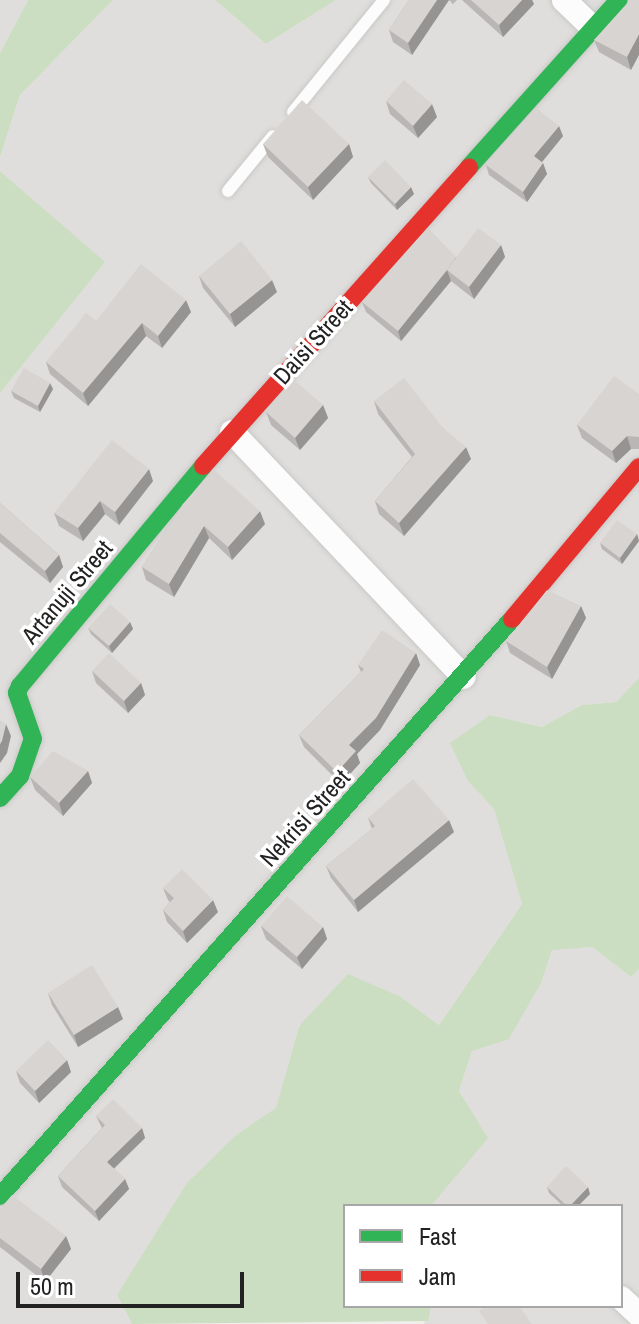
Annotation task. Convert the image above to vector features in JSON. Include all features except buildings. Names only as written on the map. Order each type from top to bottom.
[{"type":"street","points":[[564,0],[594,29]]},
{"type":"street","name":"Daisi Street","points":[[232,432],[619,0]]},
{"type":"street","points":[[232,432],[464,677]]},
{"type":"street","name":"Artanuji Street","points":[[0,798],[20,776],[33,739],[17,693],[20,686],[232,432]]},
{"type":"street","name":"Nekrisi Street","points":[[0,1196],[464,677],[639,467]]},
{"type":"street","points":[[623,1300],[639,1315]]},
{"type":"lane","points":[[228,191],[384,0]]},
{"type":"shaded area","points":[[0,0],[28,0],[0,53]]},
{"type":"shaded area","points":[[113,0],[215,0],[266,44],[336,0],[639,0],[639,678],[616,702],[583,705],[542,727],[490,715],[468,781],[494,808],[522,904],[439,1025],[401,997],[299,1025],[276,1109],[236,1135],[117,1295],[132,1324],[0,1324],[0,393],[104,262],[0,171],[0,157],[20,95]]},
{"type":"shaded area","points":[[592,947],[631,977],[639,969],[639,1324],[424,1324],[430,1308],[623,1308],[623,1204],[433,1204],[487,1138],[459,1091],[472,1051],[541,983],[552,949]]},
{"type":"green space","points":[[28,0],[113,0],[20,95],[0,157],[0,53]]},
{"type":"green space","points":[[215,0],[336,0],[266,44]]},
{"type":"green space","points":[[0,171],[105,262],[0,393]]},
{"type":"green space","points":[[639,678],[639,969],[631,977],[592,947],[552,950],[541,983],[509,1039],[472,1051],[459,1091],[488,1138],[433,1204],[343,1204],[343,1308],[431,1308],[428,1321],[132,1324],[117,1295],[187,1183],[236,1135],[276,1108],[299,1026],[348,974],[401,997],[439,1025],[522,904],[494,809],[468,781],[450,743],[490,715],[542,727],[582,705],[616,702]]},
{"type":"traffic: fast","points":[[469,167],[619,0]]},
{"type":"traffic: fast","points":[[0,798],[20,776],[33,739],[17,693],[20,686],[203,466]]},
{"type":"traffic: fast","points":[[0,1196],[512,619]]},
{"type":"traffic: jam","points":[[203,466],[469,167]]},
{"type":"traffic: jam","points":[[512,619],[639,467]]}]
